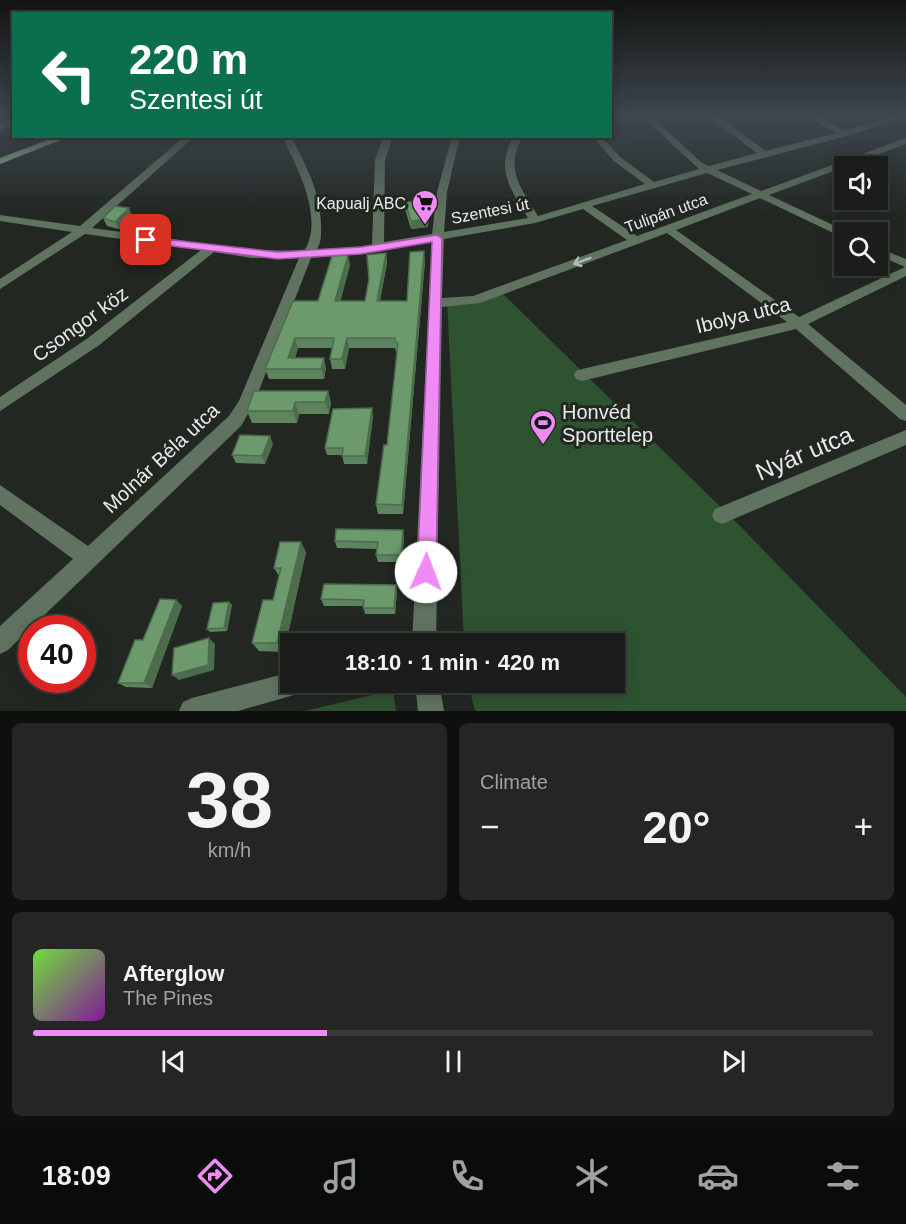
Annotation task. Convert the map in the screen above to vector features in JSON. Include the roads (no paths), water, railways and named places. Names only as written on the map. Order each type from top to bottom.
[{"type":"main road","points":[[0,161],[29,150]]},
{"type":"street","points":[[0,285],[81,231],[175,150]]},
{"type":"street","name":"Molnár Béla utca","points":[[0,642],[235,421],[246,403],[301,265],[315,243],[315,202],[308,178],[293,150]]},
{"type":"street","points":[[378,248],[380,160],[384,150]]},
{"type":"street","points":[[424,633],[437,238],[442,192],[452,150]]},
{"type":"street","points":[[510,150],[507,159],[513,185],[535,220]]},
{"type":"street","points":[[609,150],[652,185]]},
{"type":"street","points":[[684,150],[706,170],[834,230]]},
{"type":"street","points":[[759,150],[764,154]]},
{"type":"street","name":"Szentesi út","points":[[0,218],[210,249],[260,254],[309,255],[378,248],[535,220],[779,150]]},
{"type":"street","name":"Tulipán utca","points":[[435,303],[465,302],[483,297],[882,150]]},
{"type":"street","points":[[585,206],[636,241]]},
{"type":"street","points":[[668,229],[798,323],[906,414]]},
{"type":"street","name":"Csongor köz","points":[[0,405],[93,342],[210,249]]},
{"type":"street","points":[[888,256],[906,264]]},
{"type":"street","name":"Ibolya utca","points":[[582,375],[798,323],[906,271]]},
{"type":"street","name":"Nyár utca","points":[[722,515],[906,437]]},
{"type":"street","points":[[0,494],[87,558]]},
{"type":"street","points":[[192,711],[280,687]]},
{"type":"street","points":[[429,693],[431,711]]},
{"type":"place","name":"Kapualj ABC","points":[[425,226]]},
{"type":"place","name":"Honvéd Sporttelep","points":[[543,446]]}]
